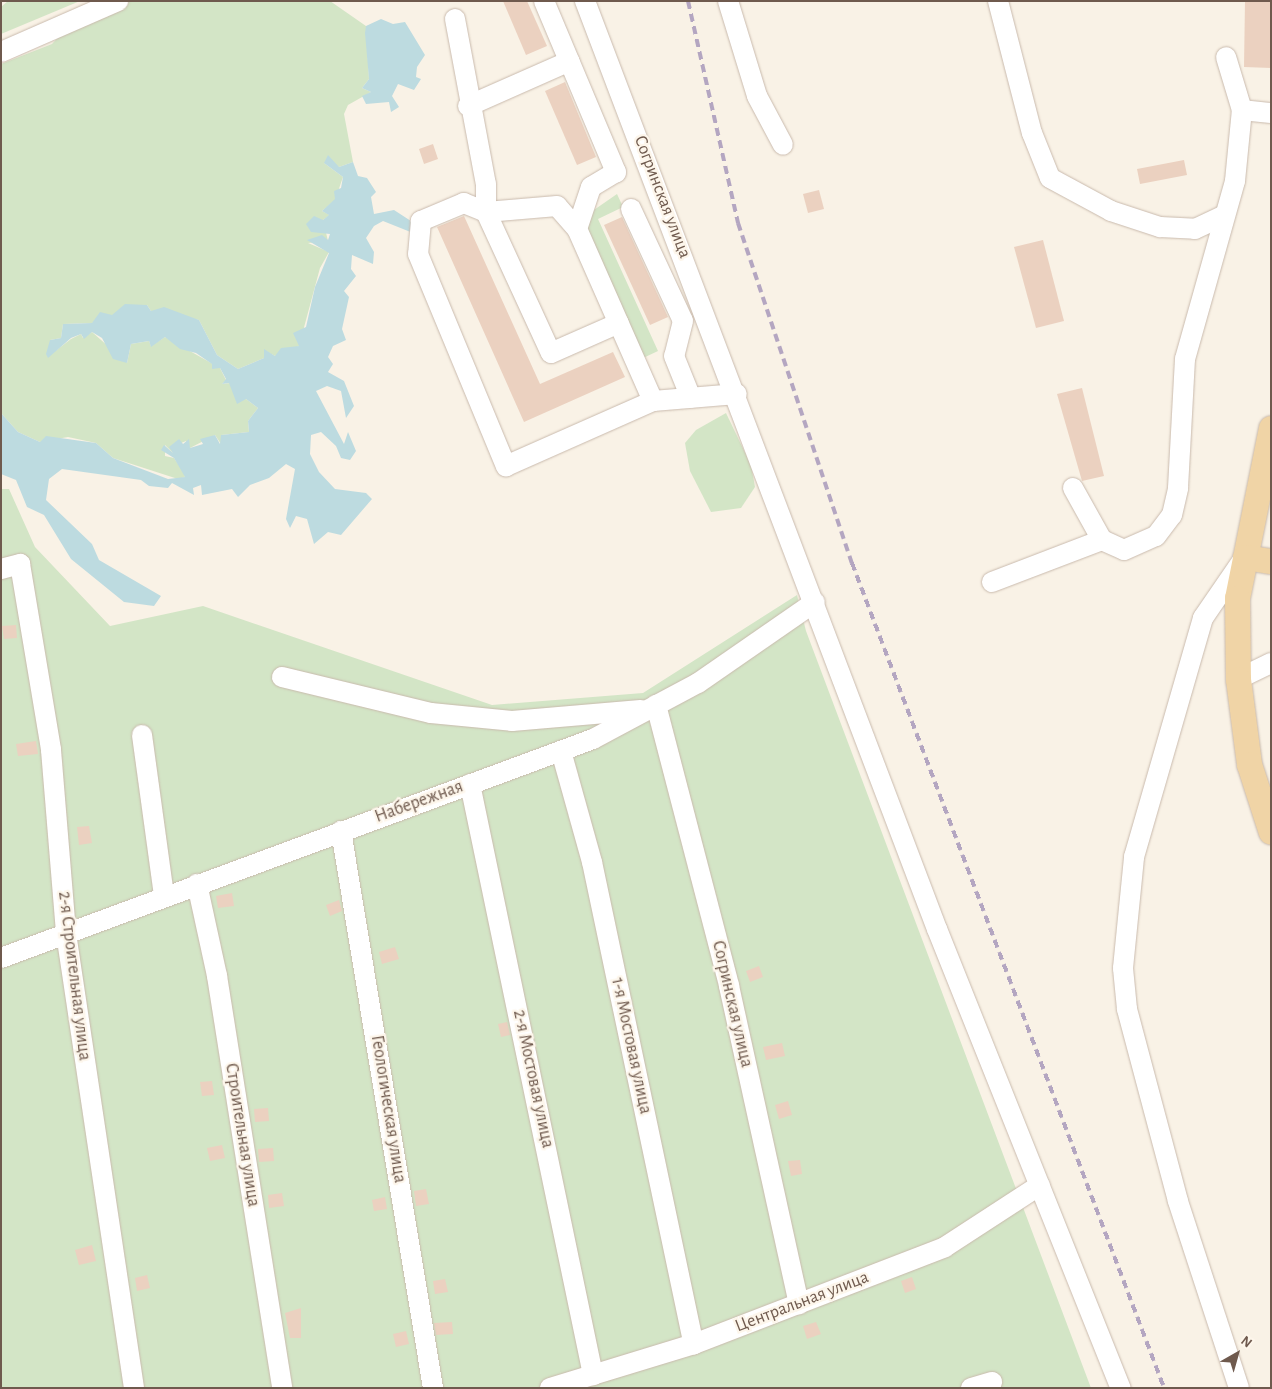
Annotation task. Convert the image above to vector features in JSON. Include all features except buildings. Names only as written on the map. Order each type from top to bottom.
[{"type":"main road","points":[[1271,428],[1237,598],[1238,679],[1249,764],[1271,832]]},
{"type":"main road","points":[[1245,557],[1271,562]]},
{"type":"street","points":[[1,52],[118,1]]},
{"type":"street","points":[[544,1],[616,172],[591,187],[577,229]]},
{"type":"street","name":"Согринская улица","points":[[585,1],[1040,1185],[1121,1388]]},
{"type":"street","points":[[728,1],[757,96],[783,145]]},
{"type":"street","points":[[998,1],[1032,133],[1050,178],[1111,211],[1160,227],[1195,229],[1223,216]]},
{"type":"street","points":[[456,19],[468,106],[486,184],[486,212],[551,353],[619,323]]},
{"type":"street","points":[[1072,488],[1102,540],[1124,550],[1156,536],[1172,515],[1178,488],[1185,359],[1223,216],[1235,181],[1242,110],[1226,57]]},
{"type":"street","points":[[468,106],[570,62]]},
{"type":"street","points":[[1242,110],[1271,113]]},
{"type":"street","points":[[653,401],[577,229],[557,206],[486,212],[464,203],[421,221],[418,254],[506,466],[653,401],[737,394]]},
{"type":"street","points":[[630,209],[683,321],[674,356],[691,398]]},
{"type":"street","points":[[992,582],[1102,540]]},
{"type":"street","points":[[1239,1388],[1178,1201],[1127,1009],[1123,968],[1134,857],[1203,618],[1245,557]]},
{"type":"street","name":"2-я Строительная улица","points":[[10,566],[51,750],[66,933],[134,1388]]},
{"type":"street","name":"Набережная","points":[[1,958],[164,896],[561,751],[652,708],[698,683],[815,602]]},
{"type":"street","points":[[1238,679],[1271,663]]},
{"type":"street","points":[[282,677],[432,713],[512,721],[652,708]]},
{"type":"street","name":"Согринская улица","points":[[652,708],[729,986],[799,1304]]},
{"type":"street","points":[[142,735],[164,896]]},
{"type":"street","name":"1-я Мостовая улица","points":[[561,751],[592,862],[694,1344]]},
{"type":"street","name":"2-я Мостовая улица","points":[[470,784],[593,1375]]},
{"type":"street","name":"Геологическая улица","points":[[342,831],[433,1388]]},
{"type":"street","name":"Строительная улица","points":[[197,884],[217,976],[282,1388]]},
{"type":"street","name":"Центральная улица","points":[[550,1388],[694,1344],[945,1247],[1040,1185]]},
{"type":"street","points":[[971,1388],[992,1382]]},
{"type":"green space","points":[[8,1],[80,1],[1,34],[1,7]]},
{"type":"green space","points":[[124,1],[330,1],[366,26],[369,79],[362,88],[371,92],[348,105],[344,114],[353,162],[339,167],[324,163],[343,177],[335,200],[322,211],[330,215],[323,220],[328,241],[308,243],[329,252],[320,268],[299,346],[275,356],[264,350],[264,358],[238,369],[217,355],[199,320],[151,311],[147,305],[92,323],[63,324],[61,338],[50,340],[54,352],[71,339],[81,334],[83,338],[92,332],[127,363],[131,344],[149,341],[151,346],[165,337],[220,368],[226,380],[222,384],[230,383],[239,400],[246,399],[258,408],[248,421],[249,432],[221,435],[221,444],[215,435],[190,448],[186,441],[179,444],[179,439],[174,454],[165,445],[165,456],[174,458],[184,473],[185,477],[178,479],[113,458],[96,443],[68,437],[40,442],[18,432],[1,413],[1,64],[52,44],[63,32]]},
{"type":"green space","points":[[617,194],[623,207],[598,219],[658,351],[641,359],[584,231],[591,212]]},
{"type":"green space","points":[[726,413],[751,465],[755,487],[741,508],[711,512],[690,471],[685,443],[696,430]]},
{"type":"green space","points":[[1,489],[9,489],[35,547],[110,626],[203,606],[492,705],[643,693],[797,595],[806,631],[1091,1388],[1,1388]]},
{"type":"water","points":[[381,19],[393,24],[405,22],[425,55],[417,67],[416,77],[421,79],[414,90],[398,84],[392,96],[399,107],[391,112],[389,102],[366,104],[362,96],[371,92],[362,88],[369,79],[366,26]]},
{"type":"water","points":[[328,155],[339,167],[353,162],[358,176],[367,178],[376,192],[371,197],[374,214],[394,210],[414,223],[413,233],[383,221],[374,226],[366,238],[374,252],[373,264],[352,255],[351,269],[356,276],[344,291],[349,297],[342,329],[346,340],[333,346],[328,357],[333,364],[328,372],[344,381],[354,406],[346,418],[341,391],[327,386],[316,391],[344,444],[348,432],[356,451],[350,460],[341,458],[336,446],[321,432],[311,435],[310,454],[319,472],[335,489],[366,493],[372,499],[341,535],[328,532],[314,544],[307,519],[296,516],[290,528],[286,519],[295,469],[286,464],[269,478],[250,485],[238,497],[232,489],[202,495],[201,485],[193,488],[194,495],[172,483],[168,488],[149,486],[141,480],[62,469],[49,479],[46,500],[92,544],[99,560],[161,596],[154,606],[124,602],[71,559],[44,515],[27,507],[16,480],[1,474],[1,413],[18,432],[40,442],[46,436],[96,443],[113,458],[168,479],[185,477],[174,458],[161,450],[164,445],[173,453],[169,447],[179,439],[183,444],[189,439],[190,448],[203,444],[200,439],[215,435],[220,444],[221,435],[249,432],[248,421],[258,408],[246,399],[237,404],[229,383],[222,384],[226,379],[220,368],[212,369],[212,364],[196,353],[180,349],[165,337],[151,347],[149,341],[131,344],[127,363],[113,359],[102,338],[92,332],[84,339],[81,334],[71,338],[48,358],[46,354],[50,340],[61,338],[63,324],[92,323],[100,312],[112,315],[125,304],[147,305],[151,311],[164,307],[199,320],[217,355],[238,369],[264,358],[264,349],[275,356],[281,348],[299,346],[293,333],[306,327],[315,287],[329,253],[307,240],[322,235],[328,240],[330,234],[311,232],[306,224],[314,216],[323,220],[329,215],[322,211],[335,199],[334,191],[341,188],[343,177],[324,163]]},
{"type":"railway","points":[[688,1],[738,223],[852,563],[1164,1388]]}]
